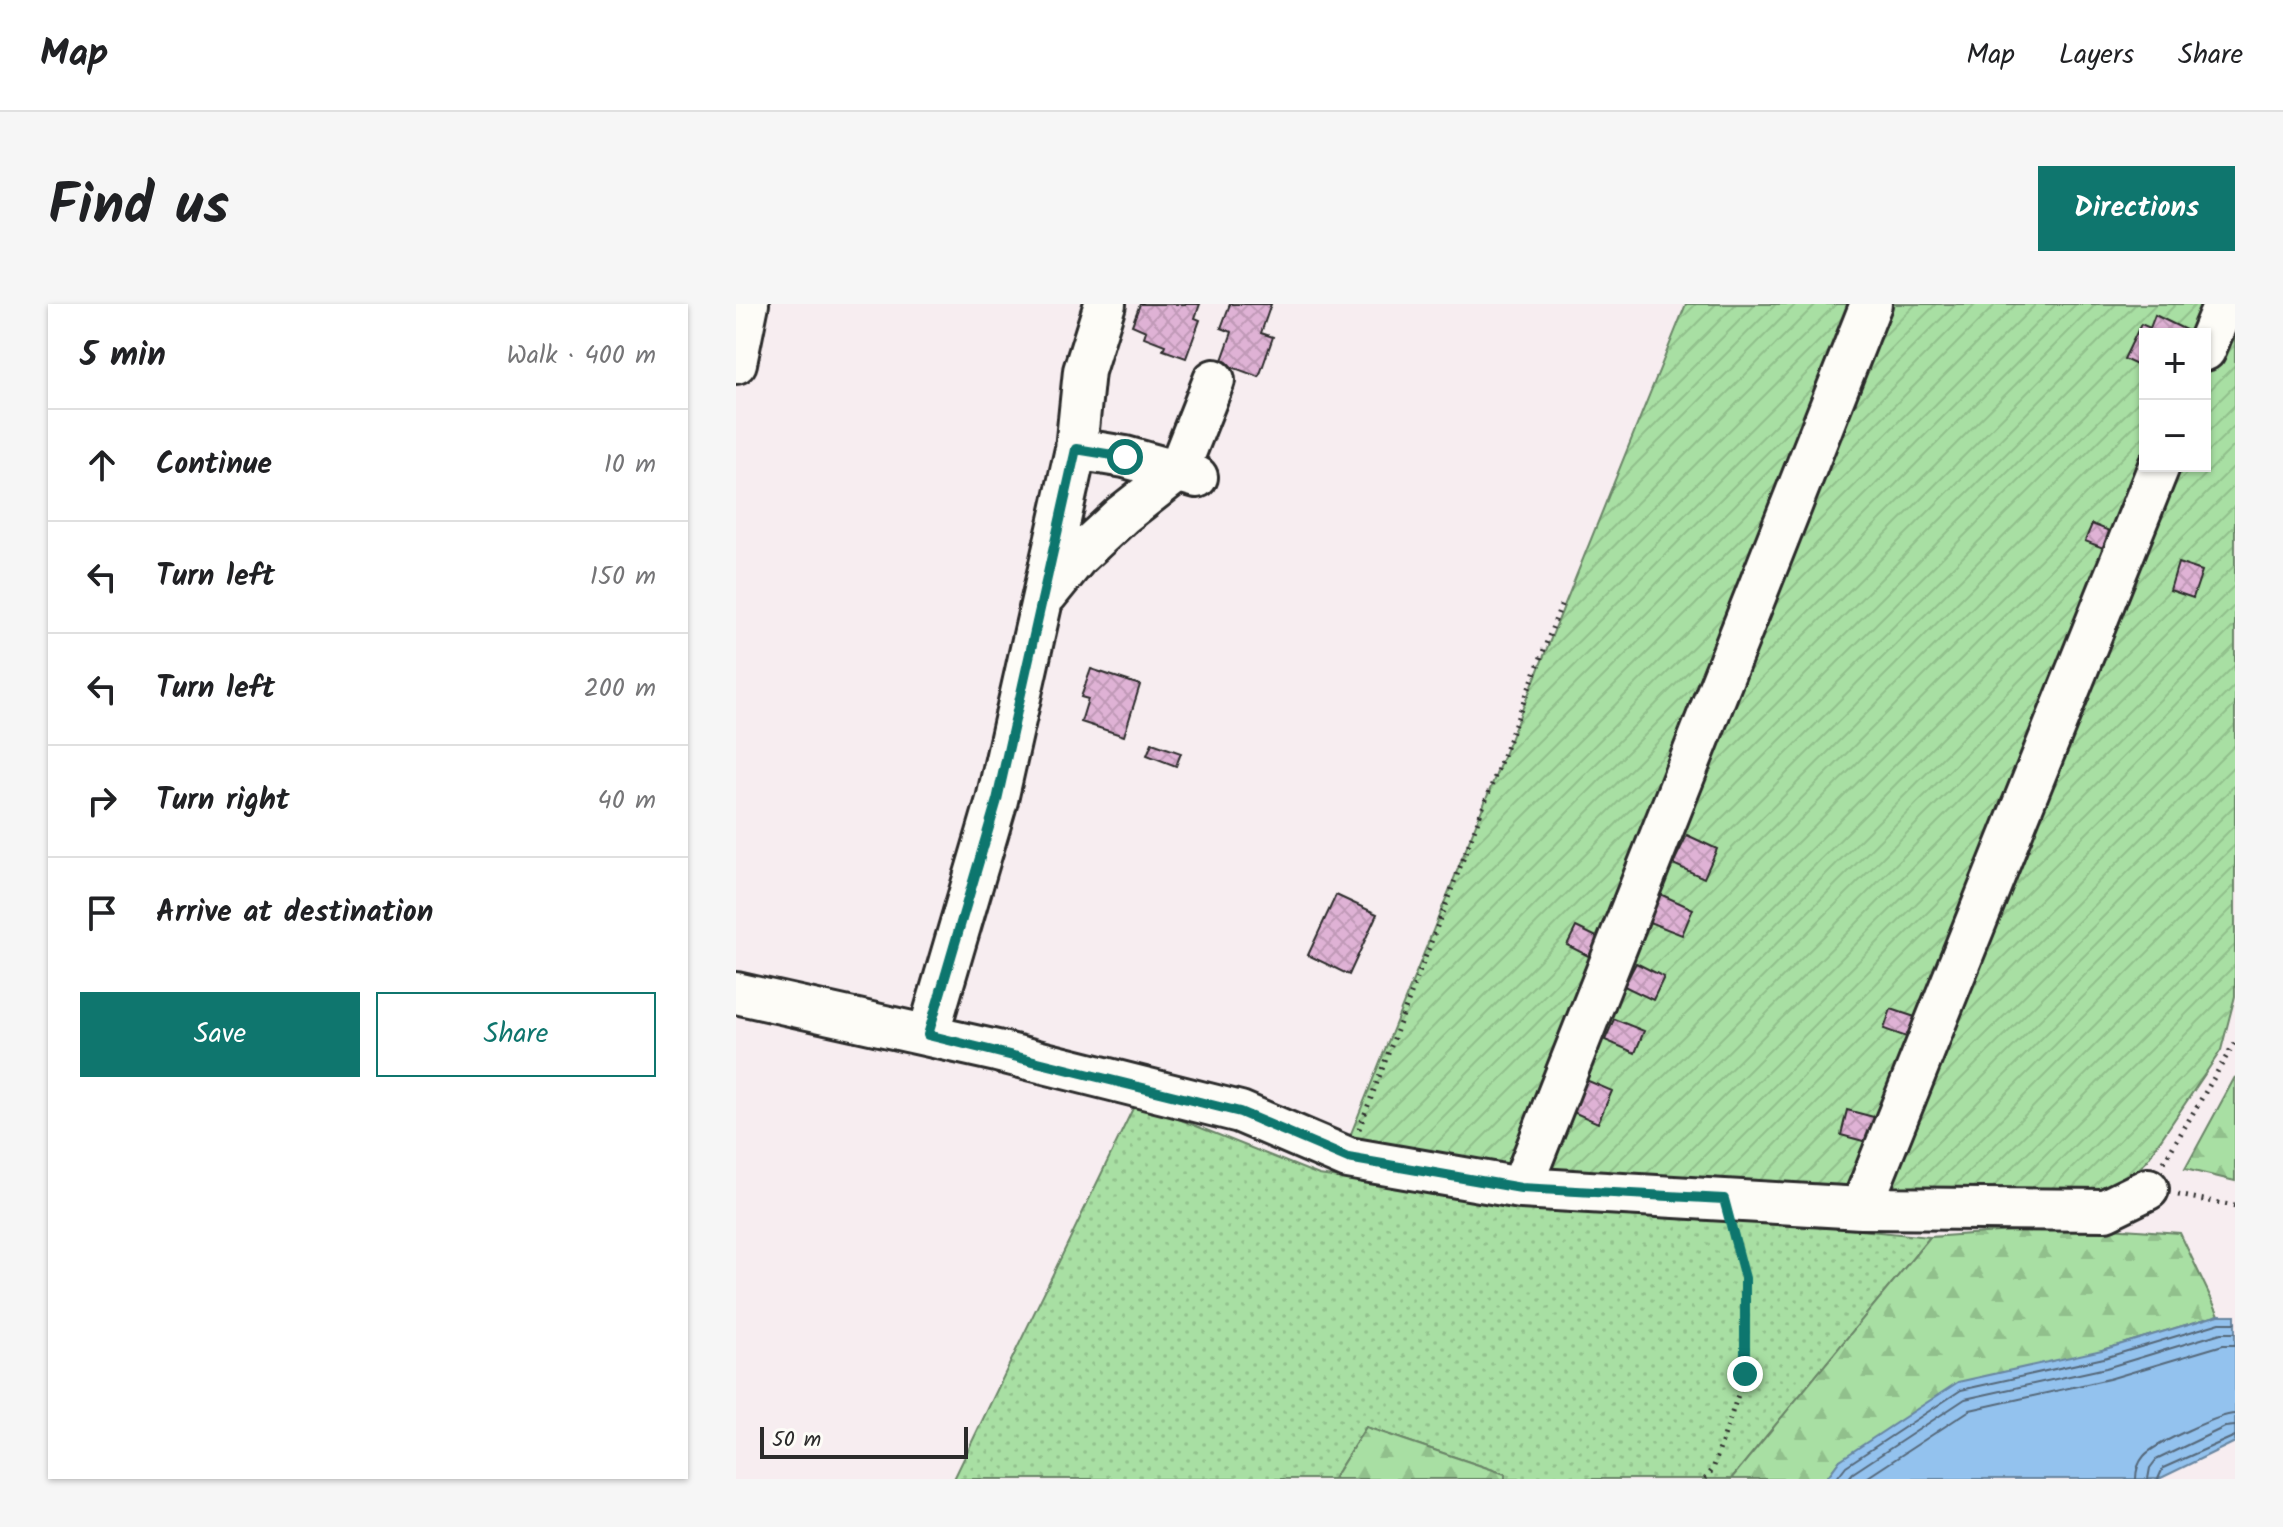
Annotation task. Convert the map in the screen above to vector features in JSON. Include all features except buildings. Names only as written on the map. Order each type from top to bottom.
[{"type":"street","points":[[736,363],[748,304]]},
{"type":"street","points":[[928,1035],[997,800],[1076,449],[1084,371],[1105,304]]},
{"type":"street","points":[[1521,1188],[1871,304]]},
{"type":"street","points":[[2211,335],[2224,304]]},
{"type":"street","points":[[1042,600],[1089,546],[1122,515],[1188,474],[1214,380]]},
{"type":"street","points":[[1076,449],[1125,457],[1188,474]]},
{"type":"street","points":[[1861,1208],[2157,472]]},
{"type":"street","points":[[736,993],[928,1035],[1240,1112],[1348,1158],[1521,1188],[1861,1208],[2105,1210],[2148,1189]]},
{"type":"path","points":[[1348,1158],[1563,600]]},
{"type":"path","points":[[2235,1042],[2148,1189],[2235,1206]]},
{"type":"path","points":[[1705,1479],[1713,1469],[1745,1374],[1745,1278],[1724,1199]]},
{"type":"green space","points":[[1686,304],[2235,304],[2235,996],[2221,1050],[2145,1163],[2107,1197],[2056,1201],[1545,1169],[1447,1178],[1346,1146]]},
{"type":"green space","points":[[2235,1077],[2235,1181],[2185,1169]]},
{"type":"green space","points":[[1136,1102],[1319,1175],[1509,1203],[1668,1211],[1930,1237],[1731,1479],[1505,1479],[1505,1474],[1366,1427],[1333,1479],[954,1479]]},
{"type":"green space","points":[[2080,1226],[2180,1233],[2219,1315],[2102,1350],[1840,1460],[1826,1479],[1731,1479],[1930,1237]]},
{"type":"green space","points":[[1366,1427],[1505,1474],[1505,1479],[1333,1479]]},
{"type":"water","points":[[2219,1315],[2235,1315],[2235,1442],[2159,1479],[1826,1479],[1840,1460],[1958,1382],[2102,1350]]},
{"type":"route","points":[[1125,457],[1076,449],[997,800],[928,1035],[1240,1112],[1348,1158],[1521,1188],[1724,1199],[1745,1278],[1745,1374]]}]
